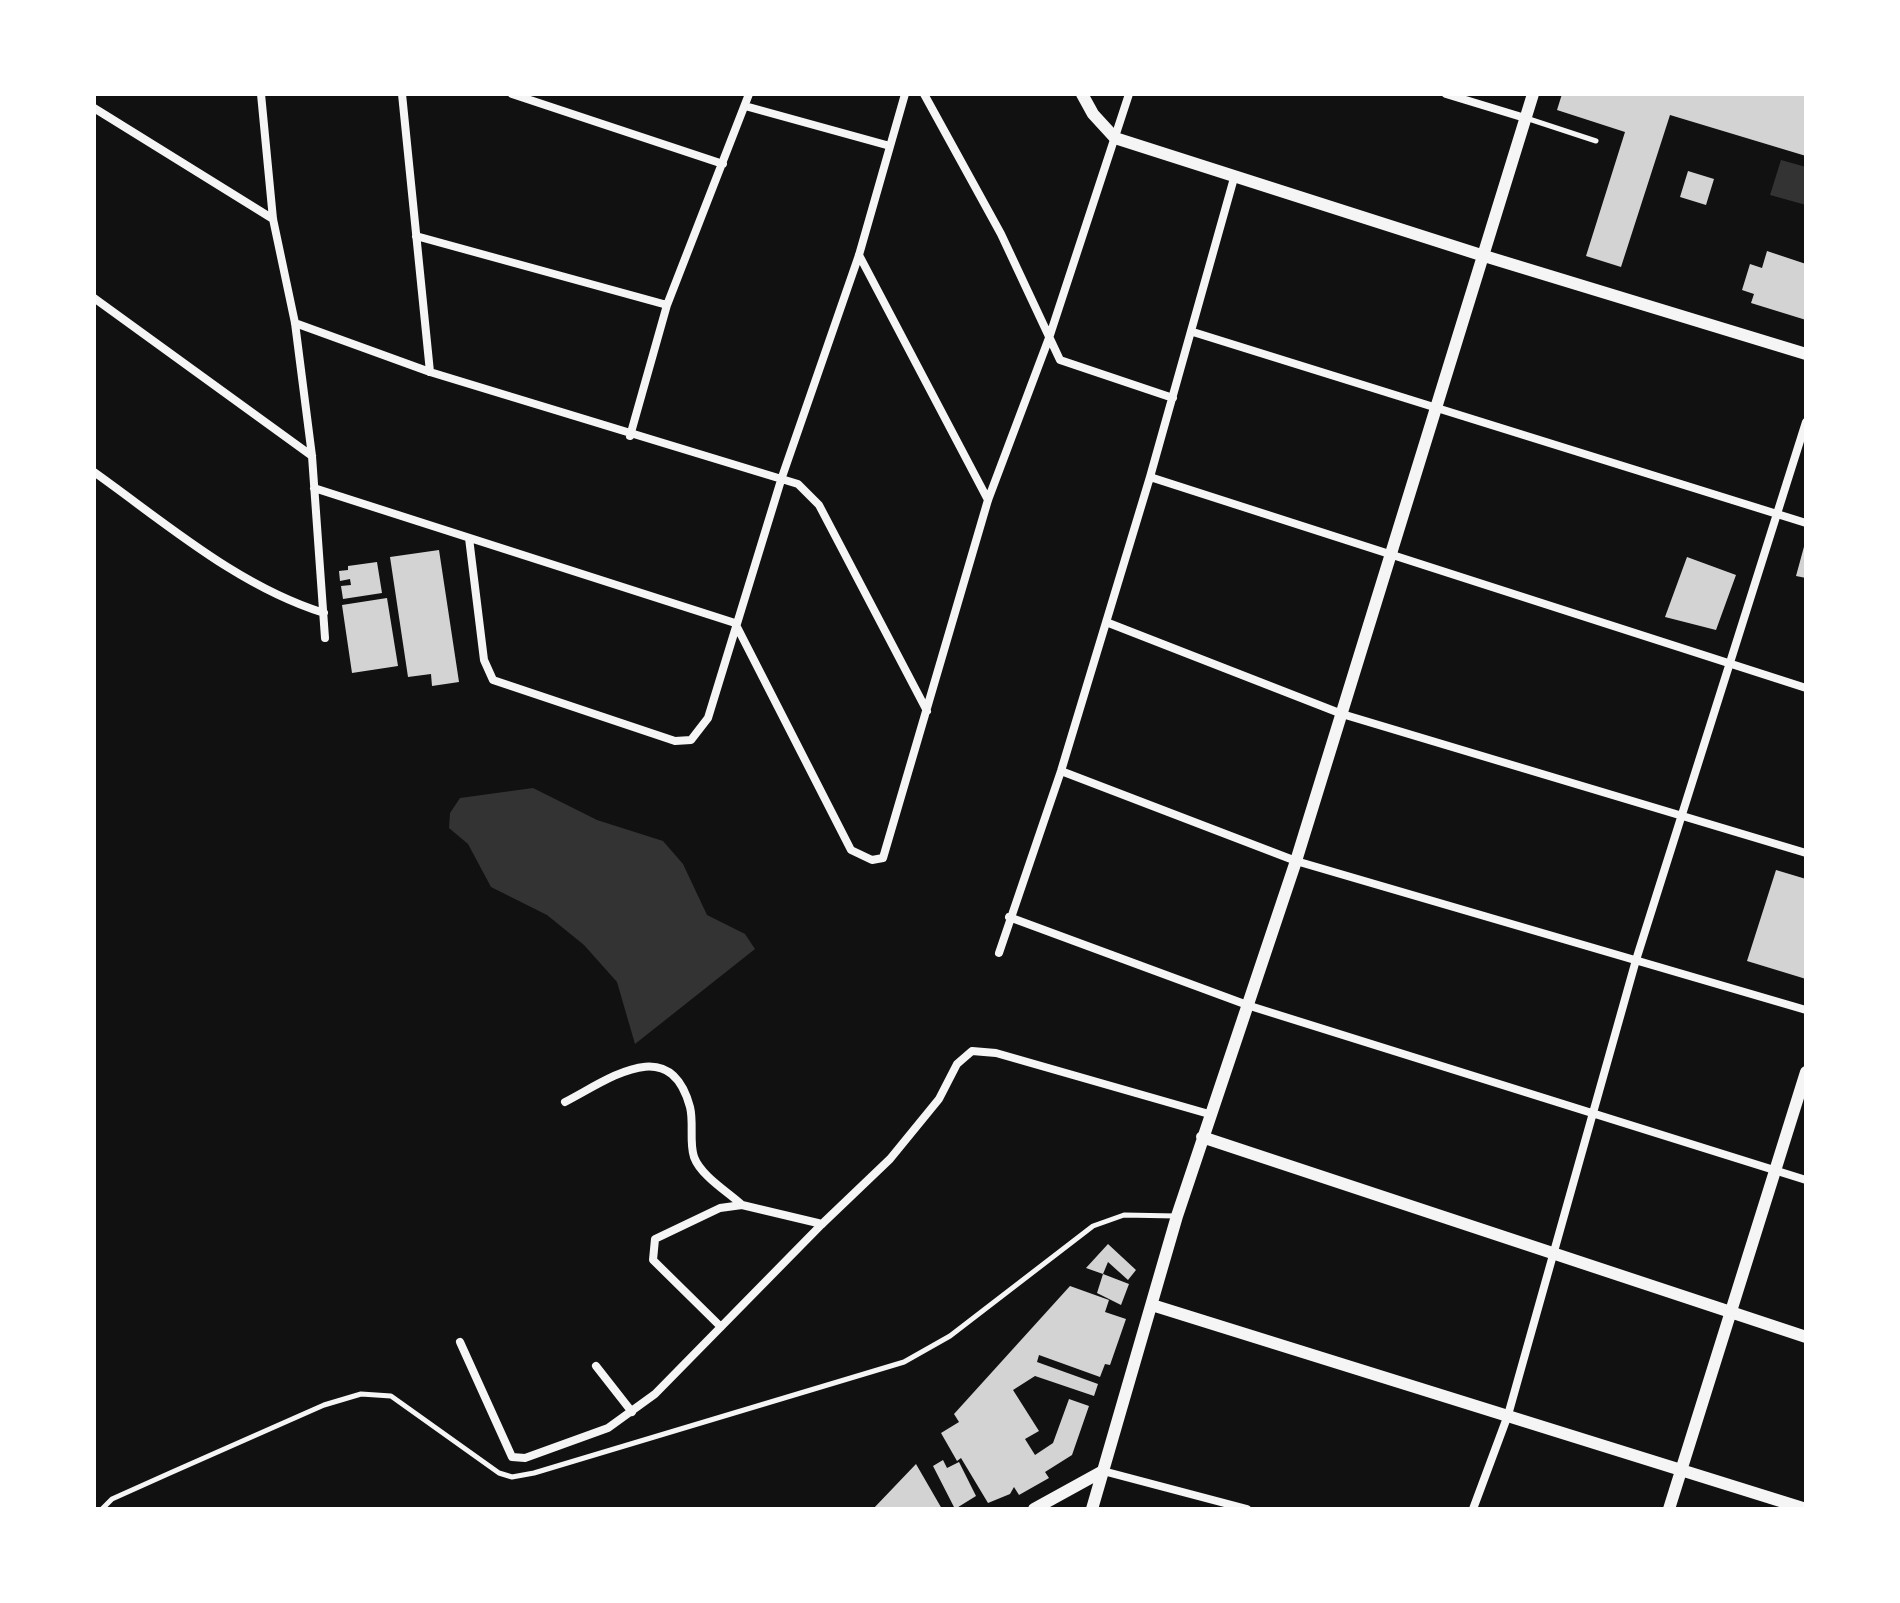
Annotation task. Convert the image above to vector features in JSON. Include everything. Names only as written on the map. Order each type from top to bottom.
[{"type":"street","points":[[261,94],[273,219],[295,323],[312,456],[325,638]]},
{"type":"street","points":[[402,94],[430,372]]},
{"type":"street","points":[[512,94],[532,97],[723,164]]},
{"type":"street","points":[[630,436],[667,305],[749,94]]},
{"type":"street","points":[[469,538],[484,660],[493,680],[675,741],[691,740],[708,718],[782,477],[859,255],[905,94]]},
{"type":"street","points":[[924,94],[1001,234],[1060,360],[1173,398]]},
{"type":"street","points":[[1082,94],[1093,114],[1115,138],[1234,178],[1806,354]]},
{"type":"street","points":[[314,488],[735,623],[851,850],[872,860],[883,858],[988,500],[1049,338],[1129,94]]},
{"type":"street","points":[[1446,94],[1525,118]]},
{"type":"street","points":[[1092,1509],[1177,1216],[1209,1114],[1250,1006],[1533,94]]},
{"type":"street","points":[[745,106],[890,146]]},
{"type":"street","points":[[94,108],[273,219]]},
{"type":"street","points":[[999,953],[1061,771],[1193,332],[1234,178]]},
{"type":"street","points":[[416,236],[667,305]]},
{"type":"street","points":[[859,255],[988,500]]},
{"type":"street","points":[[94,298],[312,456]]},
{"type":"street","points":[[295,323],[430,372],[630,436],[782,477],[808,491],[819,505],[927,712]]},
{"type":"street","points":[[1193,332],[1806,523]]},
{"type":"street","points":[[1473,1509],[1508,1415],[1551,1252],[1636,960],[1806,422]]},
{"type":"street","points":[[94,472],[243,577],[293,604],[324,613]]},
{"type":"street","points":[[1150,477],[1806,688]]},
{"type":"street","points":[[1106,622],[1342,714],[1806,853]]},
{"type":"street","points":[[1061,771],[1296,861],[1806,1010]]},
{"type":"street","points":[[1009,917],[1250,1006],[1806,1180]]},
{"type":"street","points":[[460,1342],[512,1457],[525,1458],[595,1433],[632,1412],[655,1394],[890,1159],[939,1099],[957,1064],[972,1051],[996,1053],[1209,1114]]},
{"type":"street","points":[[565,1102],[640,1065],[664,1068],[676,1080],[690,1109],[694,1156],[701,1168],[742,1205]]},
{"type":"street","points":[[1669,1509],[1806,1072]]},
{"type":"street","points":[[1202,1137],[1806,1337]]},
{"type":"street","points":[[721,1327],[658,1266],[652,1253],[655,1239],[720,1208],[742,1205],[822,1224]]},
{"type":"street","points":[[1152,1305],[1806,1509]]},
{"type":"street","points":[[596,1366],[632,1412]]},
{"type":"street","points":[[1034,1509],[1103,1471],[1247,1509]]},
{"type":"lane","points":[[1525,118],[1596,141]]},
{"type":"lane","points":[[102,1509],[112,1499],[170,1473],[324,1405],[361,1394],[391,1396],[499,1473],[512,1477],[534,1473],[904,1362],[950,1336],[1093,1226],[1124,1215],[1177,1216]]},
{"type":"shaded area","points":[[1781,160],[1806,167],[1806,205],[1770,195]]},
{"type":"shaded area","points":[[533,788],[597,820],[663,841],[683,864],[707,915],[745,934],[755,949],[635,1044],[617,982],[584,945],[547,915],[491,887],[468,844],[449,828],[450,813],[460,798]]},
{"type":"building","points":[[1562,94],[1806,94],[1806,156],[1670,115],[1621,267],[1586,256],[1625,132],[1557,110]]},
{"type":"building","points":[[1688,171],[1714,179],[1706,205],[1680,197]]},
{"type":"building","points":[[1767,251],[1806,264],[1806,320],[1751,303],[1754,294],[1742,290],[1750,264],[1762,268]]},
{"type":"building","points":[[1806,543],[1806,578],[1796,576]]},
{"type":"building","points":[[439,550],[459,682],[432,686],[431,674],[408,677],[390,557]]},
{"type":"building","points":[[1687,557],[1736,575],[1716,630],[1665,617]]},
{"type":"building","points":[[377,562],[382,593],[343,599],[341,586],[351,585],[350,579],[340,581],[339,571],[348,570],[348,566]]},
{"type":"building","points":[[387,598],[398,666],[352,673],[342,605]]},
{"type":"building","points":[[1776,870],[1806,879],[1806,979],[1747,961]]},
{"type":"building","points":[[1108,1244],[1136,1270],[1128,1280],[1108,1262],[1103,1274],[1086,1268]]},
{"type":"building","points":[[1103,1274],[1129,1284],[1121,1305],[1097,1293]]},
{"type":"building","points":[[1070,1286],[1109,1300],[1105,1312],[1126,1319],[1110,1365],[1105,1364],[1100,1377],[1039,1355],[1037,1362],[1098,1384],[1094,1396],[1035,1376],[1013,1390],[1039,1431],[1025,1439],[1035,1455],[1053,1443],[1069,1399],[1089,1406],[1072,1455],[1045,1472],[1049,1478],[1019,1495],[1014,1487],[1010,1494],[988,1503],[961,1458],[957,1461],[941,1433],[959,1422],[954,1414]]},
{"type":"building","points":[[943,1460],[947,1468],[959,1462],[976,1496],[955,1509],[933,1466]]},
{"type":"building","points":[[916,1464],[942,1509],[873,1509]]}]
